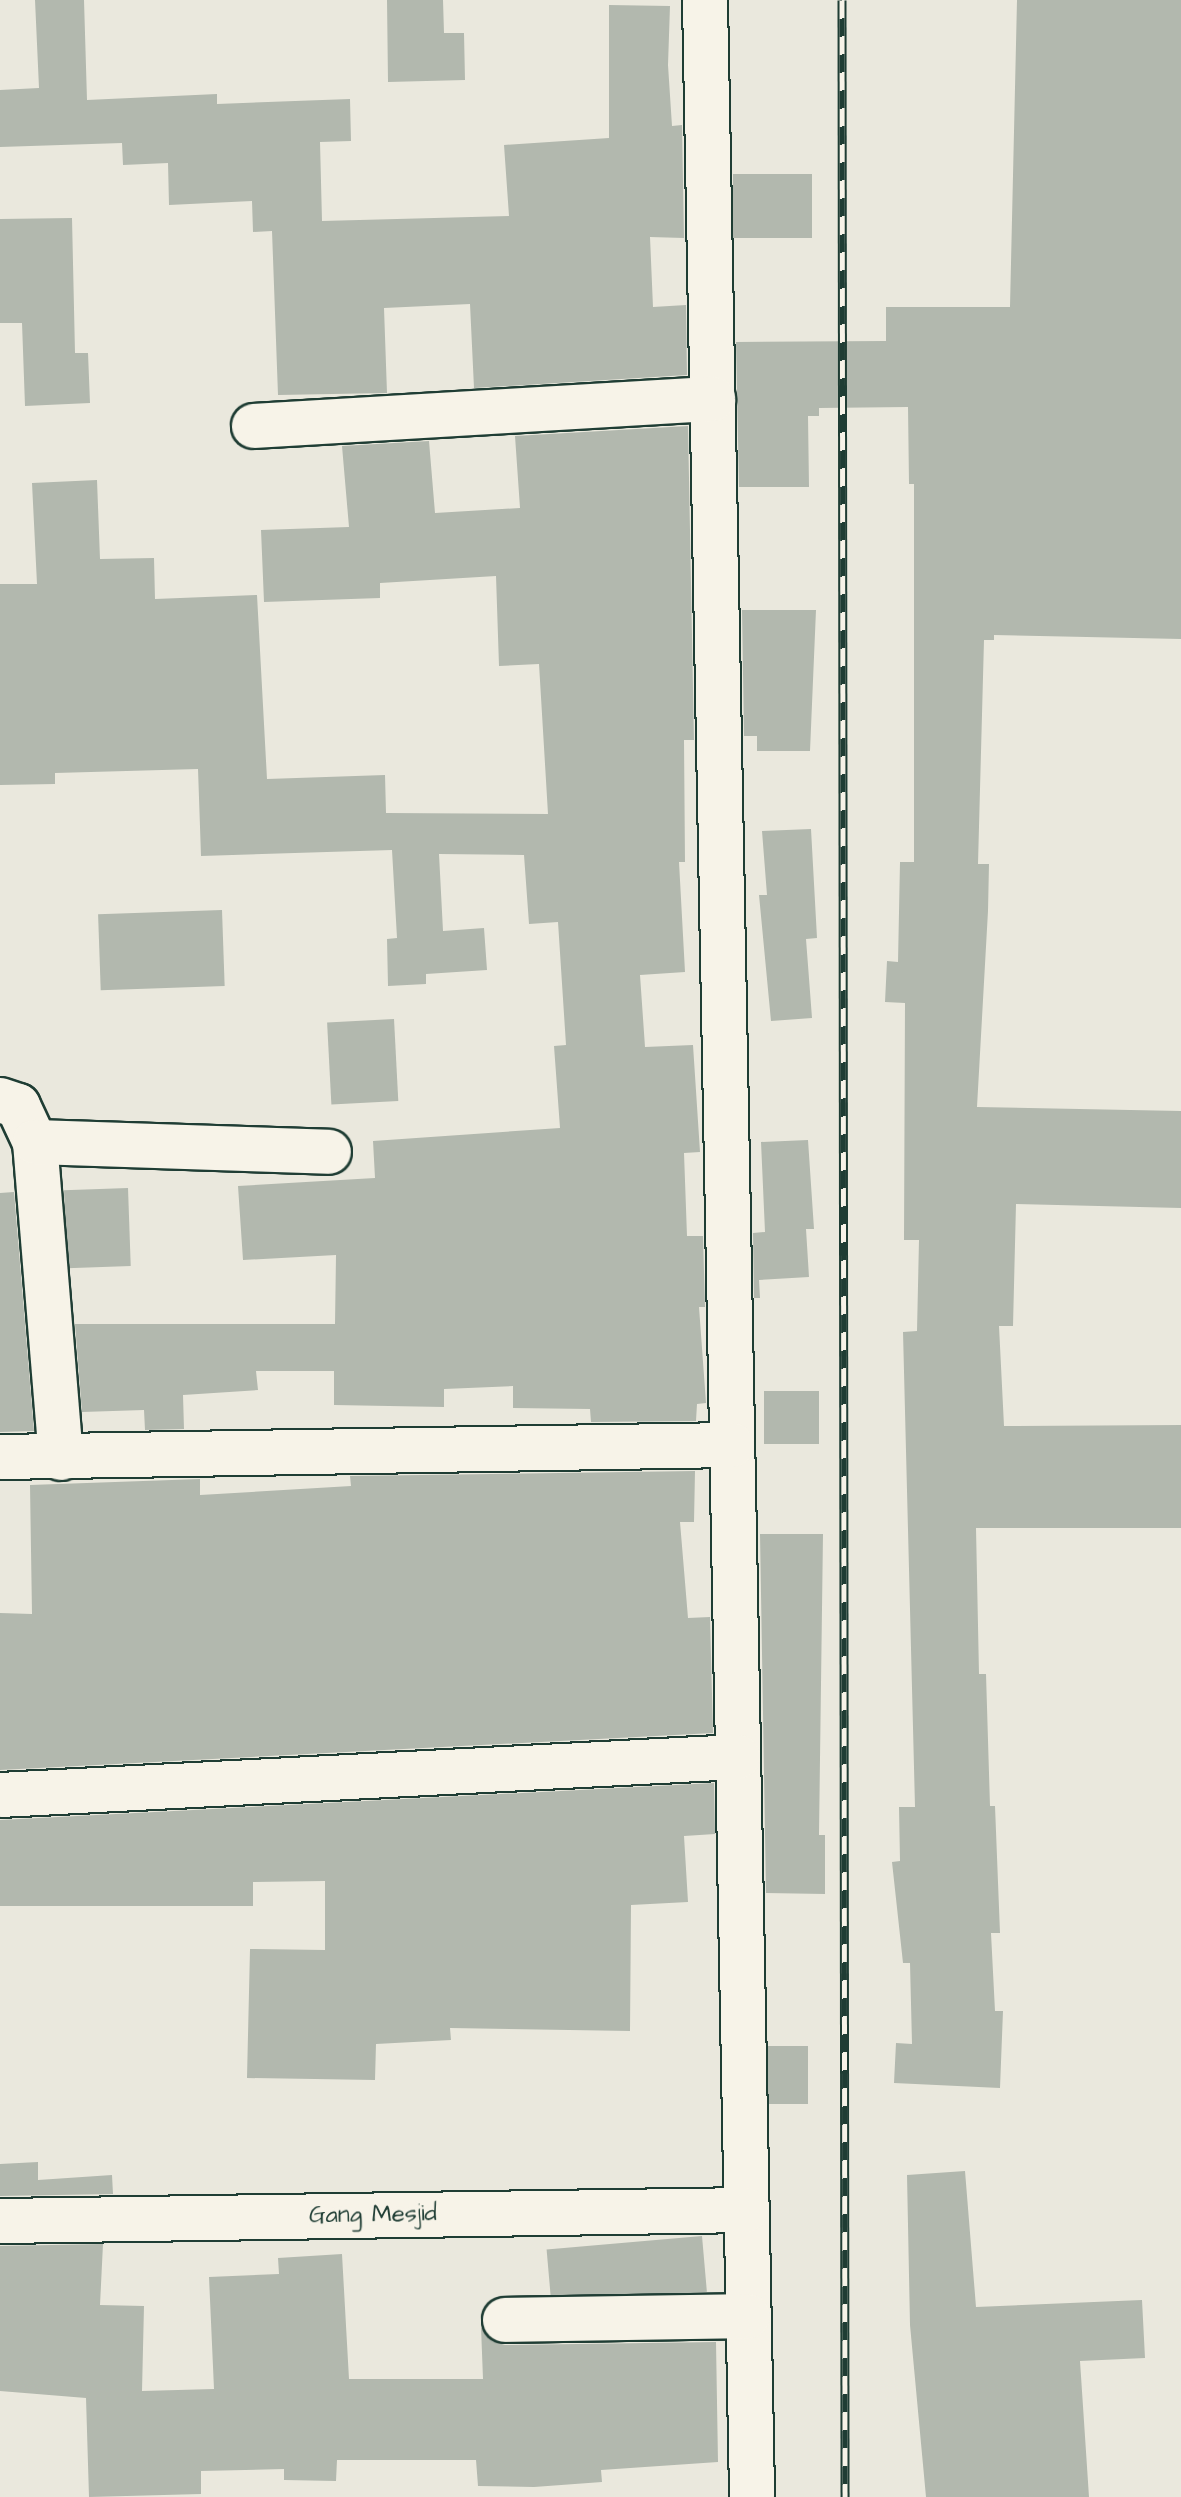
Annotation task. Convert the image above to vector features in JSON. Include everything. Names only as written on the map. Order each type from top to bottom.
[{"type":"street","points":[[705,0],[752,2497]]},
{"type":"street","points":[[254,426],[713,399]]},
{"type":"street","points":[[0,1100],[18,1106],[35,1142],[61,1458]]},
{"type":"street","points":[[35,1142],[329,1152]]},
{"type":"street","points":[[0,1457],[732,1445]]},
{"type":"street","points":[[0,1795],[738,1757]]},
{"type":"street","name":"Gang Mesjid","points":[[0,2221],[746,2210]]},
{"type":"street","points":[[505,2320],[748,2316]]},
{"type":"building","points":[[35,0],[84,0],[87,100],[217,94],[217,104],[350,99],[351,141],[320,142],[322,221],[509,216],[504,145],[609,138],[609,5],[670,6],[668,65],[672,126],[682,125],[684,238],[650,237],[653,307],[686,305],[687,375],[474,388],[470,304],[384,308],[387,393],[278,395],[272,231],[253,232],[252,201],[169,205],[168,163],[123,165],[122,143],[0,147],[0,90],[39,88]]},
{"type":"building","points":[[387,0],[443,0],[444,33],[464,33],[465,80],[388,82]]},
{"type":"building","points":[[1017,0],[1181,0],[1181,639],[994,635],[994,640],[984,640],[978,864],[989,864],[977,1107],[1181,1111],[1181,1208],[1016,1204],[1013,1326],[999,1326],[1004,1426],[1181,1425],[1181,1528],[976,1528],[979,1674],[986,1674],[990,1806],[995,1806],[1000,1933],[991,1933],[995,2011],[1003,2011],[1000,2088],[894,2083],[896,2043],[912,2044],[910,1963],[903,1963],[892,1862],[900,1861],[899,1807],[915,1807],[903,1332],[917,1331],[919,1240],[904,1240],[905,1003],[885,1002],[887,961],[898,962],[900,862],[914,862],[914,484],[909,484],[908,407],[819,408],[819,416],[808,416],[809,487],[739,487],[736,342],[886,341],[886,307],[1010,307]]},
{"type":"building","points":[[733,174],[812,174],[812,238],[733,238]]},
{"type":"building","points":[[72,218],[75,353],[88,353],[90,403],[25,406],[22,323],[0,323],[0,219]]},
{"type":"building","points":[[688,426],[694,740],[684,740],[685,862],[679,862],[685,972],[640,975],[645,1047],[693,1045],[700,1152],[684,1153],[687,1236],[703,1236],[705,1307],[699,1307],[706,1403],[697,1404],[696,1421],[591,1422],[590,1409],[513,1408],[513,1386],[444,1389],[444,1407],[334,1405],[334,1371],[256,1371],[258,1390],[183,1395],[184,1429],[145,1430],[144,1410],[82,1412],[75,1324],[335,1324],[336,1255],[243,1260],[238,1186],[375,1178],[373,1141],[560,1128],[554,1046],[566,1045],[558,922],[529,924],[524,855],[439,854],[443,931],[484,928],[487,970],[426,974],[426,984],[388,986],[387,939],[397,938],[392,850],[201,856],[198,769],[55,773],[55,784],[0,785],[0,584],[37,584],[32,483],[97,480],[100,559],[154,558],[155,599],[257,595],[267,779],[385,775],[386,813],[548,814],[539,664],[499,666],[496,576],[380,583],[380,598],[264,602],[261,530],[349,527],[342,446],[429,441],[435,513],[520,508],[515,436]]},
{"type":"building","points":[[742,610],[816,610],[810,751],[757,751],[757,736],[744,736]]},
{"type":"building","points":[[811,829],[817,938],[806,939],[812,1018],[771,1021],[759,895],[767,895],[762,831]]},
{"type":"building","points":[[222,910],[225,986],[101,990],[98,914]]},
{"type":"building","points":[[394,1019],[398,1101],[331,1104],[327,1023]]},
{"type":"building","points":[[808,1140],[814,1229],[806,1229],[809,1277],[759,1280],[760,1298],[754,1298],[753,1233],[765,1232],[761,1142]]},
{"type":"building","points":[[128,1188],[131,1266],[67,1268],[64,1190]]},
{"type":"building","points":[[14,1192],[34,1431],[0,1432],[0,1193]]},
{"type":"building","points":[[764,1391],[819,1391],[819,1444],[764,1444]]},
{"type":"building","points":[[695,1471],[694,1522],[680,1522],[688,1618],[710,1617],[713,1733],[0,1770],[0,1613],[32,1614],[30,1485],[200,1479],[200,1495],[351,1486],[350,1476]]},
{"type":"building","points":[[760,1534],[823,1534],[819,1835],[825,1835],[825,1894],[766,1893]]},
{"type":"building","points":[[714,1783],[715,1834],[684,1836],[688,1902],[631,1905],[630,2031],[450,2028],[451,2040],[376,2044],[375,2080],[247,2078],[250,1949],[325,1950],[325,1881],[253,1882],[253,1906],[0,1906],[0,1820]]},
{"type":"building","points":[[768,2046],[808,2046],[808,2104],[768,2104]]},
{"type":"building","points":[[38,2162],[38,2180],[112,2175],[113,2194],[0,2196],[0,2164]]},
{"type":"building","points":[[965,2171],[976,2307],[1142,2300],[1145,2358],[1080,2361],[1089,2497],[926,2497],[910,2325],[907,2175]]},
{"type":"building","points":[[702,2236],[707,2292],[551,2305],[547,2250]]},
{"type":"building","points":[[103,2244],[100,2305],[144,2306],[142,2391],[214,2389],[209,2277],[279,2274],[278,2258],[342,2254],[349,2379],[483,2379],[481,2327],[492,2341],[505,2345],[716,2342],[718,2462],[601,2470],[602,2482],[534,2487],[478,2486],[476,2460],[337,2460],[336,2481],[284,2480],[284,2469],[201,2471],[201,2494],[89,2497],[86,2398],[0,2391],[0,2246]]},
{"type":"railway","points":[[842,0],[845,2497]]}]
